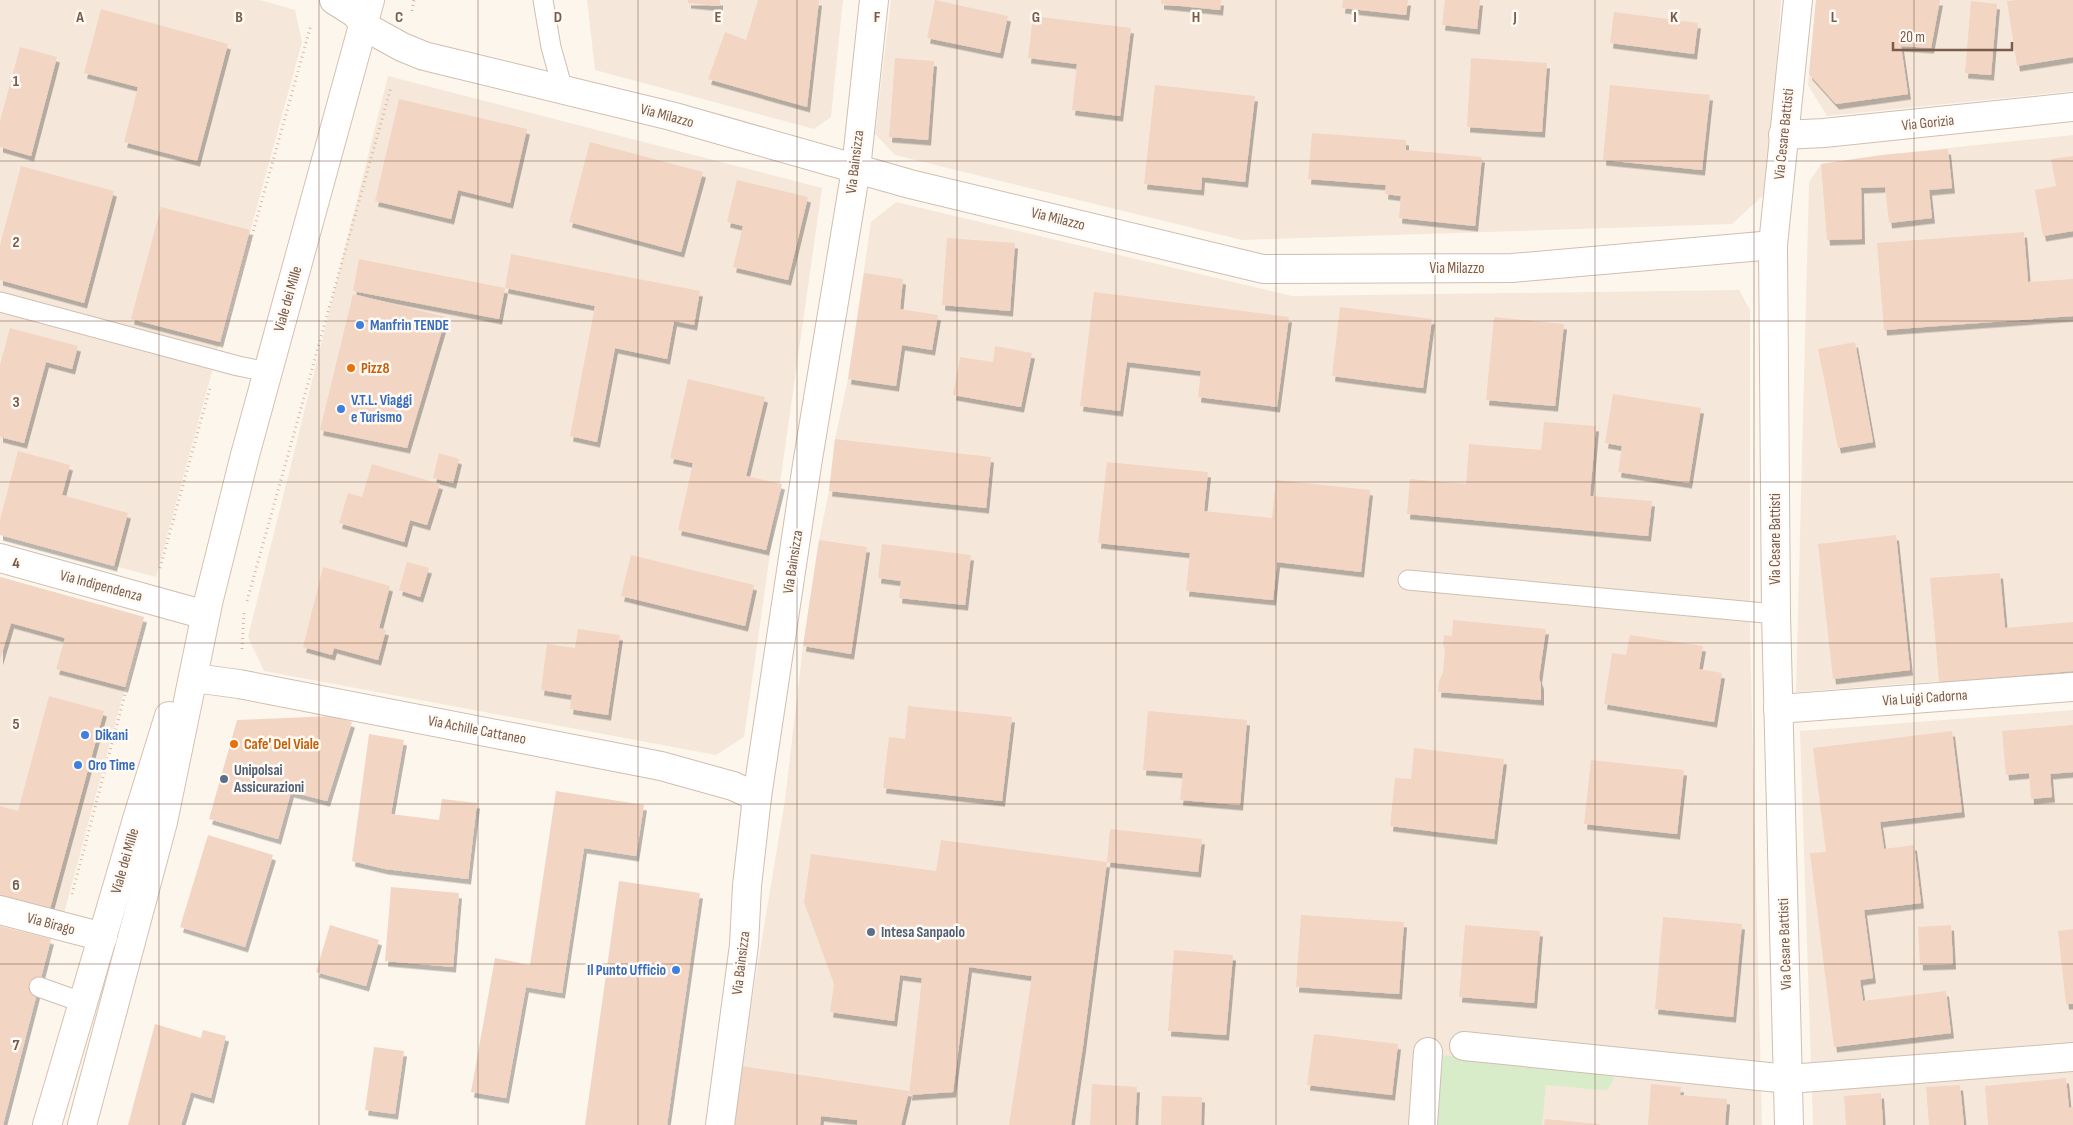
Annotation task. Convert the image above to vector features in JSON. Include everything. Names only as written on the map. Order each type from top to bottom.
[{"type":"street","name":"Via Milazzo","points":[[334,0],[356,14],[364,26],[402,47],[424,56],[671,116],[920,186],[1263,269],[1512,268],[1773,245]]},
{"type":"street","name":"Viale dei Mille","points":[[47,1125],[138,816],[205,606],[244,455],[370,0]]},
{"type":"street","name":"Via Bainsizza","points":[[720,1125],[744,945],[747,886],[757,797],[856,169],[874,0]]},
{"type":"street","name":"Via Cesare Battisti","points":[[1789,1125],[1776,614],[1773,245],[1798,0]]},
{"type":"street","name":"Via Gorizia","points":[[1783,135],[1824,134],[2073,108]]},
{"type":"street","name":"Via Indipendenza","points":[[0,558],[151,600],[205,606]]},
{"type":"street","name":"Viale dei Mille","points":[[82,1125],[163,822],[194,678],[205,606]]},
{"type":"street","name":"Via Achille Cattaneo","points":[[194,678],[239,684],[661,766],[733,786],[757,797]]},
{"type":"street","name":"Via Luigi Cadorna","points":[[1778,709],[2073,687]]},
{"type":"street","name":"Via Birago","points":[[0,910],[103,937]]},
{"type":"street","points":[[1464,1046],[1789,1079],[2073,1057]]},
{"type":"street","points":[[1423,1125],[1428,1052]]},
{"type":"lane","points":[[542,0],[551,47],[563,90]]},
{"type":"lane","points":[[0,302],[268,372]]},
{"type":"lane","points":[[1408,580],[1776,614]]},
{"type":"lane","points":[[39,987],[84,1002]]},
{"type":"path","points":[[412,11],[414,0]]},
{"type":"path","points":[[63,927],[151,600],[313,19]]},
{"type":"path","points":[[247,602],[391,87]]},
{"type":"path","points":[[239,684],[244,611]]},
{"type":"shaded area","points":[[0,0],[260,0],[295,10],[302,42],[156,577],[0,535]]},
{"type":"shaded area","points":[[587,0],[843,0],[831,117],[814,129],[595,70]]},
{"type":"shaded area","points":[[891,0],[1781,0],[1768,191],[1732,224],[1242,240],[895,155],[875,134]]},
{"type":"shaded area","points":[[1816,0],[2073,0],[2073,91],[1827,116],[1808,85]]},
{"type":"shaded area","points":[[388,76],[822,188],[744,737],[716,755],[264,671],[248,637]]},
{"type":"shaded area","points":[[2073,135],[2073,671],[1796,692],[1809,182],[1821,164],[1882,155]]},
{"type":"shaded area","points":[[896,202],[1292,296],[1739,290],[1750,310],[1750,634],[1762,1125],[735,1125],[741,1066],[785,800],[803,646],[819,540],[829,491],[835,439],[848,379],[871,222]]},
{"type":"shaded area","points":[[0,577],[144,617],[64,913],[0,896]]},
{"type":"shaded area","points":[[2073,710],[2073,1125],[1813,1125],[1800,731]]},
{"type":"green space","points":[[1440,1055],[1604,1069],[1614,1079],[1607,1090],[1546,1085],[1542,1125],[1436,1125]]},
{"type":"building","points":[[688,0],[720,0],[720,6],[688,3]]},
{"type":"building","points":[[758,0],[819,0],[807,107],[708,79],[725,32],[746,40]]},
{"type":"building","points":[[935,0],[1008,16],[1000,53],[927,38]]},
{"type":"building","points":[[1161,0],[1221,0],[1220,10],[1161,4]]},
{"type":"building","points":[[1343,0],[1408,0],[1406,15],[1342,8]]},
{"type":"building","points":[[1445,0],[1480,0],[1477,29],[1442,25]]},
{"type":"building","points":[[1816,0],[1940,0],[1931,48],[1901,46],[1908,94],[1836,104],[1809,74]]},
{"type":"building","points":[[2073,0],[2073,57],[2017,66],[2007,1]]},
{"type":"building","points":[[1971,1],[1997,4],[1991,75],[1965,73]]},
{"type":"building","points":[[101,9],[228,44],[197,161],[124,142],[138,87],[84,73]]},
{"type":"building","points":[[1614,12],[1698,23],[1694,54],[1610,43]]},
{"type":"building","points":[[1033,16],[1131,28],[1120,116],[1072,110],[1077,64],[1028,58]]},
{"type":"building","points":[[20,47],[57,57],[31,156],[0,147],[0,121]]},
{"type":"building","points":[[895,58],[934,61],[928,140],[889,137]]},
{"type":"building","points":[[1471,58],[1547,63],[1542,132],[1467,127]]},
{"type":"building","points":[[1155,85],[1255,96],[1245,182],[1202,177],[1201,190],[1144,184]]},
{"type":"building","points":[[1610,85],[1710,95],[1702,170],[1603,160]]},
{"type":"building","points":[[399,99],[527,129],[510,203],[458,190],[451,219],[375,201]]},
{"type":"building","points":[[1312,133],[1406,140],[1406,150],[1482,157],[1475,226],[1399,218],[1401,196],[1385,194],[1386,185],[1308,179]]},
{"type":"building","points":[[590,142],[703,172],[681,252],[569,222]]},
{"type":"building","points":[[1948,149],[1952,188],[1929,190],[1932,218],[1889,223],[1885,187],[1861,188],[1862,239],[1827,240],[1821,164],[1882,155]]},
{"type":"building","points":[[2073,156],[2073,231],[2043,236],[2035,190],[2056,186],[2051,159]]},
{"type":"building","points":[[21,166],[114,191],[84,303],[0,280],[0,245]]},
{"type":"building","points":[[737,180],[808,197],[788,280],[733,267],[743,226],[727,222]]},
{"type":"building","points":[[161,207],[250,230],[220,342],[131,319]]},
{"type":"building","points":[[2024,232],[2028,282],[2073,279],[2073,316],[1884,330],[1877,243]]},
{"type":"building","points":[[947,238],[1015,243],[1010,311],[942,305]]},
{"type":"building","points":[[511,254],[700,291],[694,325],[674,321],[667,359],[615,348],[597,442],[570,436],[595,306],[505,288]]},
{"type":"building","points":[[359,259],[505,288],[499,319],[353,291]]},
{"type":"building","points":[[864,273],[903,279],[900,309],[938,315],[932,350],[902,345],[896,386],[848,379]]},
{"type":"building","points":[[1094,292],[1289,317],[1277,407],[1198,397],[1201,371],[1127,362],[1120,411],[1080,406]]},
{"type":"building","points":[[353,294],[446,317],[407,448],[320,430]]},
{"type":"building","points":[[1340,307],[1432,319],[1423,388],[1332,376]]},
{"type":"building","points":[[1494,317],[1564,324],[1555,406],[1486,400]]},
{"type":"building","points":[[10,328],[78,346],[72,369],[46,362],[24,443],[0,437],[0,365]]},
{"type":"building","points":[[1855,342],[1873,442],[1838,448],[1818,349]]},
{"type":"building","points":[[995,346],[1032,353],[1021,407],[953,395],[960,357],[993,362]]},
{"type":"building","points":[[688,379],[765,397],[746,476],[782,484],[766,550],[678,530],[693,463],[670,458]]},
{"type":"building","points":[[1613,394],[1701,408],[1689,483],[1618,472],[1622,446],[1605,443]]},
{"type":"building","points":[[1544,422],[1596,426],[1590,496],[1652,501],[1648,536],[1407,514],[1410,479],[1466,484],[1469,444],[1541,450]]},
{"type":"building","points":[[835,439],[991,457],[986,508],[829,491]]},
{"type":"building","points":[[18,451],[70,465],[62,495],[128,513],[114,566],[0,535],[0,520]]},
{"type":"building","points":[[439,453],[459,459],[453,483],[433,478]]},
{"type":"building","points":[[1107,462],[1208,472],[1204,511],[1272,518],[1276,480],[1370,490],[1361,572],[1277,562],[1273,600],[1186,591],[1190,553],[1098,543]]},
{"type":"building","points":[[372,464],[440,484],[427,525],[410,520],[404,542],[339,523],[348,493],[362,497]]},
{"type":"building","points":[[1896,535],[1910,670],[1833,679],[1818,544]]},
{"type":"building","points":[[819,540],[867,547],[851,654],[803,646]]},
{"type":"building","points":[[882,544],[971,555],[965,605],[899,598],[901,581],[878,578]]},
{"type":"building","points":[[631,555],[754,585],[745,626],[621,596]]},
{"type":"building","points":[[407,562],[429,568],[420,597],[399,590]]},
{"type":"building","points":[[323,567],[390,586],[379,628],[386,630],[378,660],[334,648],[332,655],[303,647]]},
{"type":"building","points":[[2000,573],[2005,628],[2073,622],[2073,671],[1939,682],[1930,578]]},
{"type":"building","points":[[0,577],[144,617],[125,687],[56,669],[65,638],[11,623],[0,660]]},
{"type":"building","points":[[1453,620],[1546,629],[1539,678],[1541,700],[1438,692],[1439,681],[1443,673],[1444,635],[1452,636]]},
{"type":"building","points":[[578,629],[620,635],[608,715],[570,709],[572,695],[541,690],[547,644],[575,648]]},
{"type":"building","points":[[1630,635],[1703,646],[1699,669],[1722,673],[1714,722],[1604,704],[1612,653],[1626,655]]},
{"type":"building","points":[[49,696],[104,711],[50,909],[0,896],[0,806],[18,811]]},
{"type":"building","points":[[908,706],[1012,717],[1002,801],[883,788],[889,737],[905,739]]},
{"type":"building","points":[[1148,711],[1247,720],[1240,805],[1180,800],[1183,773],[1143,770]]},
{"type":"building","points":[[332,716],[352,722],[327,801],[291,792],[278,839],[209,819],[237,720]]},
{"type":"building","points":[[2073,725],[2073,772],[2050,774],[2052,797],[2031,799],[2029,773],[2006,775],[2002,731]]},
{"type":"building","points":[[1952,731],[1962,812],[1880,822],[1884,849],[1914,845],[1921,903],[1864,910],[1873,978],[1860,980],[1863,1001],[1946,991],[1951,1033],[1834,1047],[1810,853],[1826,852],[1813,748]]},
{"type":"building","points":[[369,734],[404,740],[391,814],[439,820],[442,799],[477,803],[468,879],[385,869],[352,861]]},
{"type":"building","points":[[1414,748],[1504,759],[1494,839],[1390,826],[1395,778],[1411,779]]},
{"type":"building","points":[[1591,760],[1684,770],[1677,834],[1584,824]]},
{"type":"building","points":[[556,791],[644,805],[636,856],[584,848],[562,993],[526,987],[506,1098],[471,1092],[495,958],[530,965]]},
{"type":"building","points":[[1110,829],[1202,839],[1198,872],[1107,862]]},
{"type":"building","points":[[208,835],[273,855],[245,947],[180,927]]},
{"type":"building","points":[[941,840],[1107,862],[1071,1125],[1009,1125],[1032,976],[969,967],[953,1092],[909,1095],[922,978],[900,975],[894,1021],[830,1012],[834,984],[804,902],[811,854],[936,871]]},
{"type":"building","points":[[619,881],[700,893],[667,1125],[585,1125]]},
{"type":"building","points":[[391,887],[459,893],[453,967],[385,961]]},
{"type":"building","points":[[1301,915],[1404,922],[1399,994],[1296,987]]},
{"type":"building","points":[[1663,917],[1742,924],[1733,1017],[1655,1009]]},
{"type":"building","points":[[330,925],[379,940],[366,986],[316,972]]},
{"type":"building","points":[[1465,925],[1540,931],[1534,1003],[1459,997]]},
{"type":"building","points":[[1951,925],[1953,964],[1920,965],[1918,927]]},
{"type":"building","points":[[0,926],[51,939],[3,1125],[0,1125]]},
{"type":"building","points":[[2073,929],[2073,1004],[2066,1004],[2058,931]]},
{"type":"building","points":[[1174,950],[1233,955],[1226,1035],[1168,1031]]},
{"type":"building","points":[[155,1024],[201,1038],[203,1030],[226,1036],[211,1098],[191,1092],[181,1125],[128,1125]]},
{"type":"building","points":[[1314,1034],[1398,1044],[1392,1095],[1307,1085]]},
{"type":"building","points":[[374,1047],[404,1051],[395,1114],[365,1110]]},
{"type":"building","points":[[741,1066],[909,1091],[901,1125],[857,1125],[857,1120],[821,1116],[820,1125],[735,1125]]},
{"type":"building","points":[[2066,1078],[2069,1108],[2073,1107],[2073,1125],[1988,1125],[1985,1086]]},
{"type":"building","points":[[1092,1084],[1137,1087],[1135,1125],[1090,1125]]},
{"type":"building","points":[[1651,1084],[1681,1087],[1680,1095],[1727,1099],[1725,1125],[1648,1125]]},
{"type":"building","points":[[1960,1085],[1964,1125],[1929,1125],[1926,1087]]},
{"type":"building","points":[[1881,1093],[1883,1125],[1846,1125],[1844,1096]]},
{"type":"building","points":[[1162,1096],[1202,1097],[1201,1125],[1161,1125]]},
{"type":"building","points":[[1545,1119],[1600,1124],[1544,1125]]},
{"type":"place","name":"Manfrin TENDE","points":[[360,325]]},
{"type":"place","name":"Pizz8","points":[[351,368]]},
{"type":"place","name":"V.T.L. Viaggi e Turismo","points":[[341,409]]},
{"type":"place","name":"Dikani","points":[[85,735]]},
{"type":"place","name":"Cafe' Del Viale","points":[[234,744]]},
{"type":"place","name":"Oro Time","points":[[78,765]]},
{"type":"place","name":"Unipolsai Assicurazioni","points":[[224,779]]},
{"type":"place","name":"Intesa Sanpaolo","points":[[871,932]]},
{"type":"place","name":"Il Punto Ufficio","points":[[676,970]]}]
